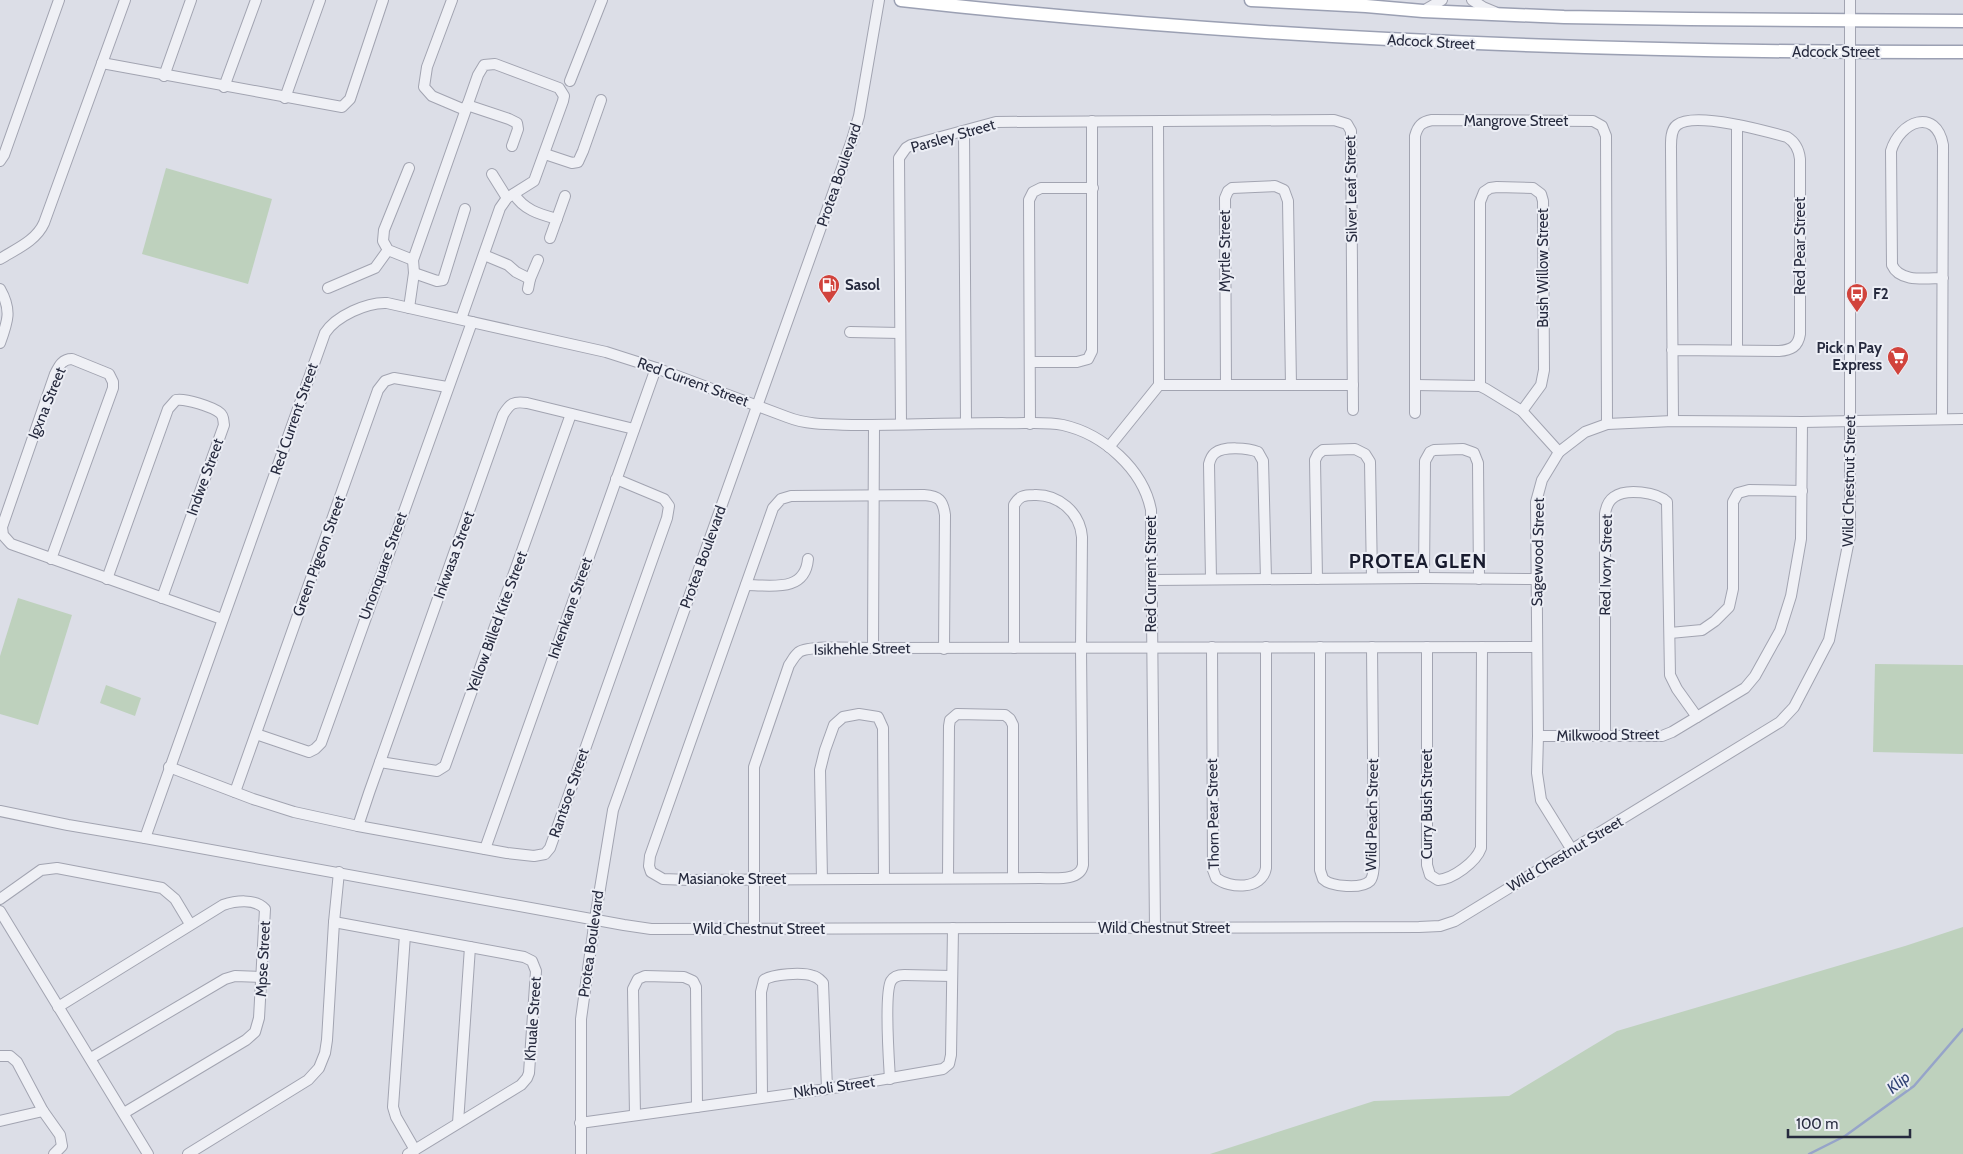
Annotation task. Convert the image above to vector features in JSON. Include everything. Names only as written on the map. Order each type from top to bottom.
[{"type":"main road","name":"Adcock Street","points":[[901,0],[1019,14],[1217,30],[1389,41],[1552,47],[1963,52]]},
{"type":"main road","name":"Adcock Street","points":[[1251,0],[1504,14],[1681,19],[1963,21]]},
{"type":"street","points":[[0,161],[4,155],[59,0]]},
{"type":"street","points":[[0,258],[33,239],[41,230],[125,0]]},
{"type":"street","points":[[164,76],[191,0]]},
{"type":"street","points":[[224,87],[256,0]]},
{"type":"street","points":[[285,98],[320,0]]},
{"type":"street","points":[[102,63],[164,76],[342,107],[347,103],[353,89],[383,0]]},
{"type":"street","points":[[452,0],[427,67],[424,88],[432,96],[466,108],[510,119],[517,123],[518,128],[512,146]]},
{"type":"street","points":[[570,81],[602,0]]},
{"type":"street","name":"Protea Boulevard","points":[[581,1154],[580,1024],[594,919],[613,810],[857,124],[879,0]]},
{"type":"street","points":[[1423,11],[1442,0]]},
{"type":"street","points":[[1472,0],[1483,7],[1504,14]]},
{"type":"street","name":"Wild Chestnut Street","points":[[0,811],[68,825],[651,928],[1440,926],[1455,921],[1772,728],[1794,707],[1829,640],[1850,535],[1850,0]]},
{"type":"street","points":[[409,308],[414,273],[413,260],[478,75],[481,68],[489,63],[502,66],[558,88],[564,96],[534,181],[510,196],[500,208],[461,319]]},
{"type":"street","points":[[545,154],[572,163],[578,162],[601,100]]},
{"type":"street","name":"Silver Leaf Street","points":[[1161,121],[1334,120],[1342,121],[1349,126],[1351,130],[1353,410]]},
{"type":"street","name":"Mangrove Street","points":[[1415,413],[1416,136],[1419,126],[1432,120],[1593,121],[1602,126],[1606,136],[1608,424]]},
{"type":"street","name":"Red Pear Street","points":[[1689,120],[1717,121],[1737,125],[1786,137],[1797,146],[1800,159],[1800,339],[1797,344],[1788,350],[1672,350],[1672,134],[1677,125],[1689,120]]},
{"type":"street","points":[[1030,362],[1077,362],[1088,359],[1092,351],[1092,121]]},
{"type":"street","points":[[1108,447],[1159,385],[1161,121]]},
{"type":"street","name":"Parsley Street","points":[[901,424],[899,158],[906,148],[911,144],[996,122],[1161,121]]},
{"type":"street","points":[[1942,419],[1943,278],[1941,137],[1935,127],[1929,123],[1914,123],[1904,128],[1898,135],[1891,151],[1892,265],[1894,270],[1901,276],[1943,278]]},
{"type":"street","points":[[1737,125],[1737,350]]},
{"type":"street","points":[[964,131],[966,423]]},
{"type":"street","points":[[409,168],[383,236],[384,246],[388,250],[413,260]]},
{"type":"street","points":[[492,174],[510,196],[526,208],[557,220]]},
{"type":"street","name":"Myrtle Street","points":[[1226,385],[1225,198],[1228,191],[1232,188],[1275,186],[1284,190],[1288,201],[1291,385]]},
{"type":"street","points":[[1030,424],[1028,206],[1030,196],[1042,188],[1092,188]]},
{"type":"street","name":"Bush Willow Street","points":[[1480,386],[1480,202],[1484,192],[1490,188],[1533,188],[1541,194],[1543,201],[1544,370],[1540,385],[1522,411]]},
{"type":"street","points":[[550,238],[565,196]]},
{"type":"street","points":[[414,273],[437,282],[443,280],[465,209]]},
{"type":"street","points":[[328,288],[375,268],[388,250]]},
{"type":"street","points":[[484,255],[508,265],[529,284],[538,260]]},
{"type":"street","points":[[0,289],[6,300],[8,310],[6,325],[0,343]]},
{"type":"street","name":"Red Current Street","points":[[145,838],[325,333],[331,325],[366,305],[378,303],[461,319],[606,352],[656,368],[806,423],[874,425],[966,423],[1065,426],[1085,432],[1108,447],[1129,467],[1143,485],[1149,497],[1152,525],[1155,928]]},
{"type":"street","name":"Unonquare Street","points":[[256,734],[309,752],[321,743],[472,322]]},
{"type":"street","points":[[850,332],[900,333]]},
{"type":"street","points":[[1672,350],[1673,421]]},
{"type":"street","name":"Igxna Street","points":[[66,359],[72,359],[103,370],[112,377],[113,388],[51,559],[11,544],[3,535],[2,527],[58,367],[66,359]]},
{"type":"street","name":"Inkenkane Street","points":[[485,849],[656,368]]},
{"type":"street","name":"Green Pigeon Street","points":[[235,792],[378,390],[385,381],[394,378],[448,388]]},
{"type":"street","points":[[1159,385],[1353,385]]},
{"type":"street","points":[[1415,385],[1480,386],[1522,411],[1559,452]]},
{"type":"street","name":"Indwe Street","points":[[107,579],[168,409],[176,400],[187,400],[196,403],[221,414],[224,425],[162,598]]},
{"type":"street","name":"Inkwasa Street","points":[[358,826],[503,415],[510,403],[519,402],[634,428]]},
{"type":"street","name":"Yellow Billed Kite Street","points":[[380,762],[437,772],[446,766],[571,414]]},
{"type":"street","name":"Sagewood Street","points":[[1572,850],[1541,800],[1537,773],[1536,502],[1546,471],[1559,452],[1586,432],[1608,424],[1673,421],[1802,422],[1963,419]]},
{"type":"street","name":"Milkwood Street","points":[[1538,736],[1662,736],[1733,696],[1751,683],[1780,631],[1791,596],[1801,539],[1802,422]]},
{"type":"street","points":[[873,648],[874,425]]},
{"type":"street","points":[[1211,579],[1209,464],[1214,454],[1220,451],[1250,449],[1258,452],[1263,461],[1266,579]]},
{"type":"street","points":[[1317,579],[1316,460],[1318,454],[1323,450],[1356,449],[1365,454],[1370,462],[1372,578]]},
{"type":"street","points":[[1424,578],[1425,461],[1430,452],[1434,450],[1463,449],[1474,453],[1478,463],[1479,579]]},
{"type":"street","name":"Rantsoe Street","points":[[169,767],[294,812],[358,826],[485,849],[534,856],[544,854],[550,848],[668,518],[668,506],[664,499],[616,479]]},
{"type":"street","points":[[1670,633],[1702,630],[1715,621],[1729,607],[1733,589],[1733,502],[1738,494],[1750,490],[1802,490]]},
{"type":"street","name":"Red Ivory Street","points":[[1605,735],[1605,514],[1608,503],[1616,495],[1651,493],[1663,497],[1667,502],[1670,669],[1672,680],[1697,717]]},
{"type":"street","points":[[1014,648],[1013,510],[1016,500],[1020,497],[1043,494],[1060,501],[1073,514],[1081,527],[1081,648]]},
{"type":"street","name":"Masianoke Street","points":[[944,649],[945,515],[943,502],[936,497],[924,495],[791,496],[781,499],[773,508],[650,856],[649,866],[652,874],[668,879],[1013,878],[1068,877],[1077,875],[1082,869],[1081,648]]},
{"type":"street","points":[[51,559],[222,619]]},
{"type":"street","points":[[746,585],[797,582],[805,573],[808,559]]},
{"type":"street","points":[[1153,580],[1537,579]]},
{"type":"street","name":"Thorn Pear Street","points":[[1212,647],[1213,870],[1216,878],[1223,883],[1249,885],[1260,881],[1266,868],[1266,647]]},
{"type":"street","name":"Wild Peach Street","points":[[1320,647],[1320,870],[1323,879],[1328,883],[1350,885],[1369,882],[1373,874],[1374,865],[1372,647]]},
{"type":"street","name":"Curry Bush Street","points":[[1427,647],[1427,864],[1430,876],[1438,880],[1446,878],[1472,861],[1477,857],[1481,848],[1482,647]]},
{"type":"street","name":"Isikhehle Street","points":[[754,929],[754,767],[790,665],[795,655],[808,649],[1537,647]]},
{"type":"street","points":[[822,879],[820,766],[834,725],[844,717],[859,714],[878,717],[883,728],[884,878]]},
{"type":"street","points":[[948,878],[948,726],[950,720],[957,714],[1005,715],[1013,725],[1013,878]]},
{"type":"street","points":[[0,899],[41,870],[57,868],[162,888],[175,899],[190,924]]},
{"type":"street","points":[[188,1154],[300,1087],[319,1068],[325,1053],[327,1040],[339,872]]},
{"type":"street","name":"Mpse Street","points":[[58,1007],[190,924],[223,906],[234,902],[254,903],[263,907],[266,913],[259,1018],[252,1035],[124,1113]]},
{"type":"street","points":[[0,911],[148,1154]]},
{"type":"street","name":"Khuale Street","points":[[334,922],[529,959],[534,966],[537,977],[527,1078],[521,1084],[412,1152]]},
{"type":"street","name":"Nkholi Street","points":[[580,1123],[762,1096],[827,1089],[939,1071],[949,1064],[952,1043],[953,928]]},
{"type":"street","points":[[404,935],[393,1107],[412,1152]]},
{"type":"street","points":[[458,1124],[470,947]]},
{"type":"street","points":[[762,1096],[761,992],[764,980],[777,975],[809,975],[820,979],[823,983],[827,1089]]},
{"type":"street","points":[[890,1079],[888,995],[891,981],[900,975],[952,976]]},
{"type":"street","points":[[91,1058],[225,979],[235,976],[262,977]]},
{"type":"street","points":[[635,1115],[633,989],[638,980],[646,976],[684,977],[693,981],[696,987],[697,1107]]},
{"type":"street","points":[[0,1056],[10,1056],[17,1062],[43,1111],[62,1139],[61,1149],[54,1154]]},
{"type":"street","points":[[0,1121],[43,1111]]},
{"type":"green space","points":[[166,168],[272,199],[248,284],[142,254]]},
{"type":"green space","points":[[18,598],[72,615],[38,725],[0,714],[0,656]]},
{"type":"green space","points":[[1875,664],[1963,665],[1963,754],[1873,752]]},
{"type":"green space","points":[[106,685],[141,698],[135,716],[100,703]]},
{"type":"green space","points":[[1963,927],[1963,1154],[1210,1154],[1374,1101],[1509,1096],[1617,1031],[1905,946]]},
{"type":"waterway","name":"Klip","points":[[1809,1154],[1845,1136],[1914,1086],[1963,1029]]},
{"type":"place","name":"Sasol","points":[[829,304]]},
{"type":"place","name":"F2","points":[[1857,313]]},
{"type":"place","name":"Pick n Pay Express","points":[[1898,376]]},
{"type":"district","name":"PROTEA GLEN","points":[[1418,561]]}]
